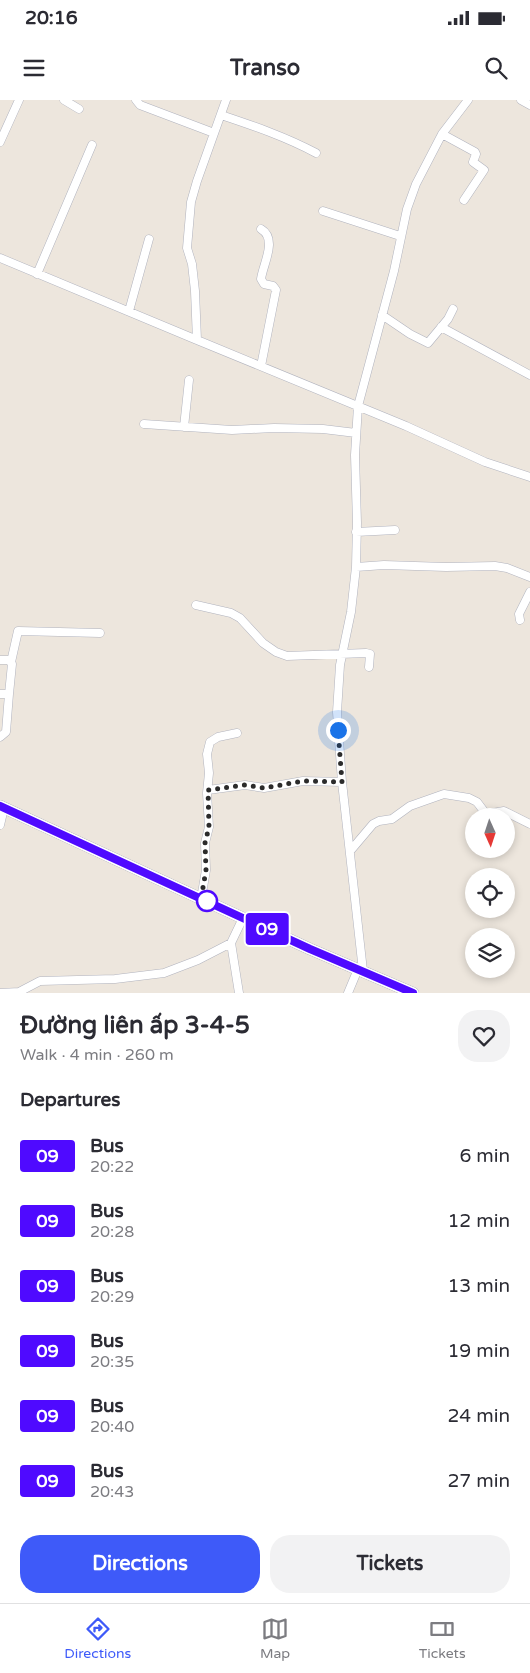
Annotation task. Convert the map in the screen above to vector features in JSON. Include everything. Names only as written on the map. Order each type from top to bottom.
[{"type":"main road","points":[[2,807],[310,949],[412,993]]},
{"type":"street","points":[[0,142],[19,100]]},
{"type":"street","points":[[64,100],[79,109]]},
{"type":"street","points":[[136,100],[140,105],[214,134]]},
{"type":"street","points":[[198,340],[192,264],[187,248],[191,202],[226,100]]},
{"type":"street","points":[[348,993],[361,970],[351,850],[342,782],[336,712],[337,685],[351,612],[356,567],[355,455],[358,406],[394,271],[407,209],[416,184],[442,134],[468,100]]},
{"type":"street","points":[[521,100],[530,105]]},
{"type":"street","points":[[221,115],[279,135],[316,153]]},
{"type":"street","points":[[442,134],[475,152],[473,162],[484,170],[464,200]]},
{"type":"street","points":[[37,274],[92,145]]},
{"type":"street","points":[[323,211],[400,236]]},
{"type":"street","points":[[261,230],[265,232],[269,240],[261,279],[264,284],[273,286],[276,290],[261,366]]},
{"type":"street","points":[[129,311],[149,239]]},
{"type":"street","points":[[0,258],[406,426],[485,462],[530,476]]},
{"type":"street","points":[[382,315],[410,334],[428,343],[441,328],[453,309]]},
{"type":"street","points":[[441,328],[530,375]]},
{"type":"street","points":[[184,427],[189,380]]},
{"type":"street","points":[[144,424],[232,430],[274,428],[323,429],[356,433]]},
{"type":"street","points":[[356,532],[395,530]]},
{"type":"street","points":[[356,567],[384,565],[495,566],[507,568],[530,577]]},
{"type":"street","points":[[520,620],[519,614],[530,592]]},
{"type":"street","points":[[196,605],[235,616],[263,643],[276,652],[287,656],[370,654],[369,667]]},
{"type":"street","points":[[0,737],[6,732],[11,662],[18,631],[100,633]]},
{"type":"street","points":[[0,660],[10,660],[11,662]]},
{"type":"street","points":[[0,694],[9,694]]},
{"type":"street","points":[[201,899],[206,870],[205,843],[209,827],[208,790],[210,774],[207,754],[210,742],[218,737],[237,733]]},
{"type":"street","points":[[208,790],[245,785],[264,788],[303,781],[342,782]]},
{"type":"street","points":[[351,850],[379,820],[392,819],[410,806],[444,794],[469,798],[477,802],[486,814],[504,811],[530,824]]},
{"type":"street","points":[[0,826],[2,807]]},
{"type":"street","points":[[239,993],[231,944],[243,918]]},
{"type":"street","points":[[0,993],[19,992],[40,980],[116,979],[164,973],[198,960],[231,944]]},
{"type":"bus line","name":"09","points":[[0,806],[310,949],[413,993]]},
{"type":"route","points":[[207,901],[201,899],[206,870],[205,843],[209,827],[208,790],[245,785],[264,788],[303,781],[342,782],[338,730]]}]
